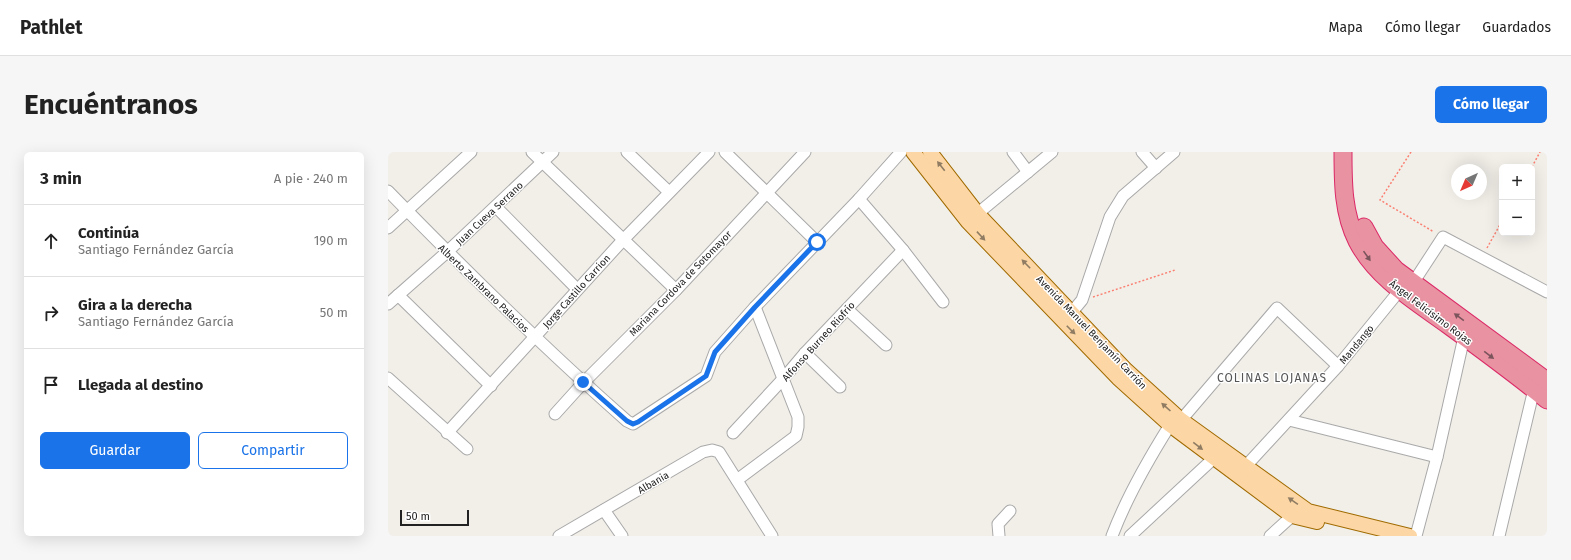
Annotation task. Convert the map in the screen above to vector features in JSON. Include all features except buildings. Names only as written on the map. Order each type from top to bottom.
[{"type":"highway","name":"Ángel Felicísimo Rojas","points":[[1343,152],[1344,199],[1352,229],[1366,255],[1375,267],[1407,286],[1540,385],[1547,400]]},
{"type":"highway","name":"Ángel Felicísimo Rojas","points":[[1353,152],[1355,194],[1360,218],[1368,236],[1384,259],[1407,286],[1464,337],[1540,385]]},
{"type":"main road","name":"Avenida Manuel Benjamín Carrión","points":[[913,152],[1118,378],[1214,458],[1292,516],[1368,536]]},
{"type":"main road","name":"Avenida Manuel Benjamín Carrión","points":[[930,152],[973,218],[1072,312],[1175,424],[1245,467],[1308,511],[1410,536]]},
{"type":"street","points":[[388,228],[471,152]]},
{"type":"street","points":[[532,152],[676,290]]},
{"type":"street","name":"Juan Cueva Serrano","points":[[388,304],[496,207],[553,152]]},
{"type":"street","points":[[627,152],[669,192]]},
{"type":"street","name":"Jorge Castillo Carrion","points":[[447,433],[577,289],[709,152]]},
{"type":"street","points":[[725,152],[817,242]]},
{"type":"street","name":"Mariana Cordova de Sotomayor","points":[[555,414],[583,382],[676,290],[805,152]]},
{"type":"street","points":[[737,480],[796,436],[798,427],[798,417],[755,307],[859,199],[901,152]]},
{"type":"street","points":[[1013,152],[1028,172]]},
{"type":"street","points":[[973,218],[1052,152]]},
{"type":"street","points":[[1142,152],[1156,168]]},
{"type":"street","points":[[1072,312],[1082,300],[1110,217],[1123,196],[1174,152]]},
{"type":"street","name":"Alberto Zambrano Palacios","points":[[388,191],[447,252],[534,337],[627,421],[633,424],[706,376],[715,352],[755,307]]},
{"type":"street","points":[[859,199],[903,250],[943,302]]},
{"type":"street","points":[[496,207],[577,289]]},
{"type":"street","points":[[1443,237],[1547,292]]},
{"type":"street","name":"Mandango","points":[[1245,467],[1338,366],[1407,286],[1443,237]]},
{"type":"street","name":"Alfonso Burneo Riofrío","points":[[733,433],[783,379],[805,352],[903,250]]},
{"type":"street","points":[[398,295],[491,386]]},
{"type":"street","points":[[1112,536],[1132,490],[1150,456],[1175,424],[1277,308],[1338,366]]},
{"type":"street","points":[[847,309],[886,345]]},
{"type":"street","points":[[1416,536],[1437,457],[1464,337]]},
{"type":"street","points":[[805,352],[840,387]]},
{"type":"street","points":[[388,378],[447,433],[467,449]]},
{"type":"street","points":[[1499,536],[1540,385]]},
{"type":"street","points":[[1289,420],[1437,457]]},
{"type":"street","name":"Albania","points":[[559,536],[703,452],[712,450],[719,452],[772,536]]},
{"type":"street","points":[[1130,536],[1214,458]]},
{"type":"street","points":[[604,510],[622,536]]},
{"type":"street","points":[[999,536],[998,524],[1010,511]]},
{"type":"street","points":[[1270,536],[1292,516]]},
{"type":"path","points":[[1411,152],[1380,200],[1443,237]]},
{"type":"path","points":[[1534,164],[1540,152]]},
{"type":"path","points":[[1481,258],[1499,226]]},
{"type":"path","points":[[1082,300],[1142,282],[1175,270]]},
{"type":"district","name":"COLINAS LOJANAS","points":[[1272,378]]},
{"type":"route","points":[[583,382],[627,421],[633,424],[638,422],[706,376],[715,352],[755,307],[817,242]]}]
